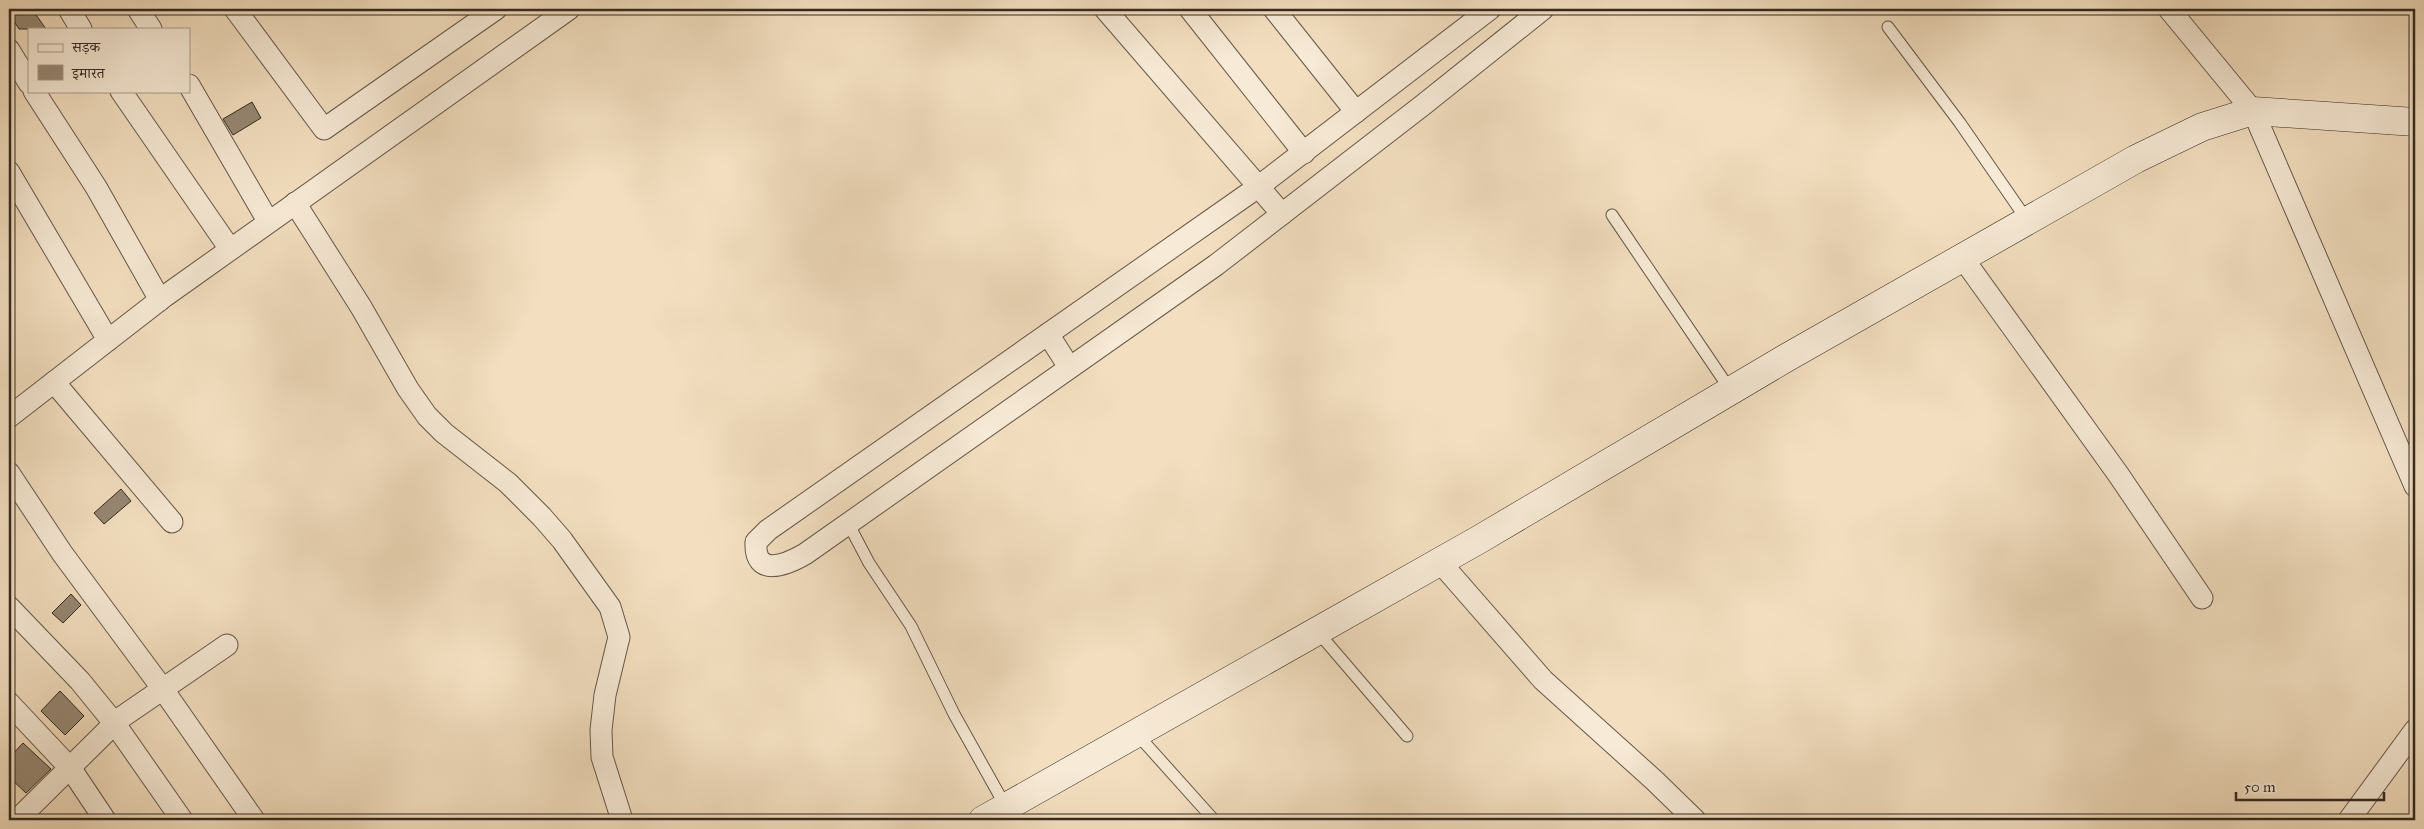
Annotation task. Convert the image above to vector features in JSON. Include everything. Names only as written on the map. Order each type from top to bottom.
[{"type":"street","points":[[69,9],[80,28]]},
{"type":"street","points":[[138,9],[150,28]]},
{"type":"street","points":[[235,9],[324,128],[496,9]]},
{"type":"street","points":[[9,417],[160,300],[295,202],[569,9]]},
{"type":"street","points":[[1105,9],[1282,214]]},
{"type":"street","points":[[1190,9],[1304,152]]},
{"type":"street","points":[[1274,9],[1356,112]]},
{"type":"street","points":[[1490,9],[1258,188],[768,530],[756,542],[756,551],[767,566],[775,567],[789,563],[1216,265],[1423,105],[1543,9]]},
{"type":"street","points":[[2169,9],[2253,111],[2415,486]]},
{"type":"street","points":[[9,50],[28,81]]},
{"type":"street","points":[[190,87],[268,222]]},
{"type":"street","points":[[35,92],[96,187],[160,300]]},
{"type":"street","points":[[122,92],[230,250]]},
{"type":"street","points":[[994,814],[1440,562],[1962,257],[2136,159],[2202,127],[2253,111],[2415,122]]},
{"type":"street","points":[[9,172],[108,340]]},
{"type":"street","points":[[295,202],[361,307],[408,388],[428,416],[444,434],[508,484],[542,517],[562,540],[610,607],[619,637],[605,695],[601,730],[602,757],[622,820]]},
{"type":"street","points":[[1962,257],[2118,474],[2202,598]]},
{"type":"street","points":[[1048,334],[1069,367]]},
{"type":"street","points":[[54,382],[172,522]]},
{"type":"street","points":[[9,473],[62,553],[162,688],[254,820]]},
{"type":"street","points":[[1440,562],[1543,680],[1655,781],[1695,820]]},
{"type":"street","points":[[9,607],[80,681],[114,724],[182,820]]},
{"type":"street","points":[[17,820],[114,724],[162,688],[227,645]]},
{"type":"street","points":[[9,703],[71,768],[105,820]]},
{"type":"street","points":[[2349,820],[2415,730]]},
{"type":"lane","points":[[1888,27],[1960,123],[2027,220]]},
{"type":"lane","points":[[1612,215],[1731,391]]},
{"type":"lane","points":[[848,523],[869,564],[911,626],[954,714],[994,814]]},
{"type":"lane","points":[[1317,631],[1407,736]]},
{"type":"lane","points":[[1136,733],[1214,820]]},
{"type":"building","points":[[9,9],[32,9],[45,28],[19,29],[9,14]]},
{"type":"building","points":[[252,102],[261,118],[233,135],[223,119]]},
{"type":"building","points":[[121,489],[131,501],[104,524],[94,513]]},
{"type":"building","points":[[71,594],[81,605],[63,623],[52,613]]},
{"type":"building","points":[[60,691],[84,716],[65,735],[41,711]]},
{"type":"building","points":[[23,743],[51,769],[26,793],[9,777],[9,758]]}]
